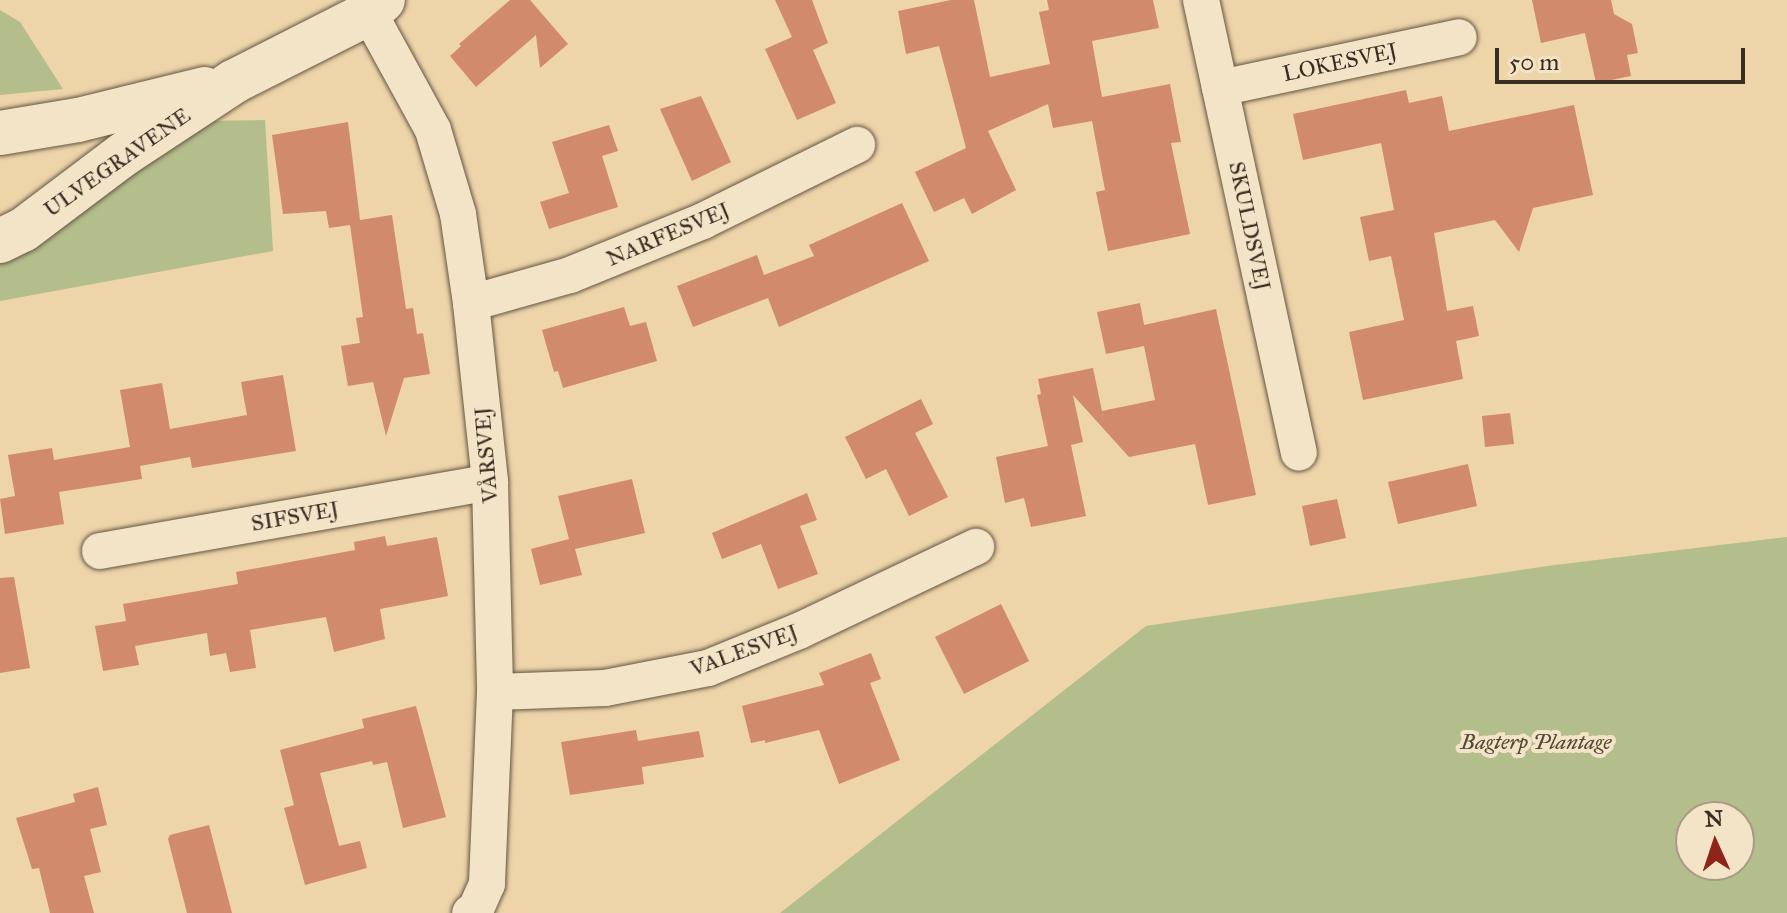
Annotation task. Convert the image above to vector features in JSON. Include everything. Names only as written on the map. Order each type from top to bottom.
[{"type":"street","name":"SKULDSVEJ","points":[[1201,0],[1299,452]]},
{"type":"street","name":"ULVEGRAVENE","points":[[0,241],[23,230],[124,154],[233,82],[376,6]]},
{"type":"street","name":"VÅRSVEJ","points":[[376,6],[433,130],[458,214],[490,482],[495,692],[487,884],[476,909],[470,913]]},
{"type":"street","name":"LOKESVEJ","points":[[1220,88],[1459,37]]},
{"type":"street","name":"ULVEGRAVENE","points":[[0,133],[78,120],[233,82]]},
{"type":"street","name":"NARFESVEJ","points":[[471,303],[585,269],[703,221],[857,145]]},
{"type":"street","name":"SIFSVEJ","points":[[100,551],[490,482]]},
{"type":"street","name":"VALESVEJ","points":[[495,692],[605,688],[708,668],[801,630],[976,547]]},
{"type":"green space","points":[[0,10],[20,22],[63,89],[0,95]]},
{"type":"green space","points":[[265,120],[273,251],[0,301],[0,255],[196,121]]},
{"type":"green space","name":"Bagterp Plantage","points":[[1787,537],[1787,913],[780,913],[1146,626],[1547,566]]},
{"type":"building","points":[[510,0],[530,0],[568,44],[540,68],[536,35],[476,87],[450,56],[461,46],[459,44]]},
{"type":"building","points":[[775,0],[812,0],[828,43],[813,50],[836,103],[797,120],[765,49],[792,37]]},
{"type":"building","points":[[951,0],[974,0],[990,77],[1050,64],[1039,12],[1049,10],[1047,0],[1153,0],[1159,28],[1092,41],[1102,97],[1170,84],[1181,142],[1171,143],[1190,234],[1108,251],[1096,192],[1105,190],[1092,121],[1053,128],[1048,104],[988,131],[1016,190],[972,214],[964,198],[934,212],[915,172],[966,148],[939,46],[906,54],[898,11]]},
{"type":"building","points":[[1532,0],[1611,0],[1614,14],[1632,24],[1638,53],[1627,55],[1631,76],[1596,83],[1585,33],[1541,43]]},
{"type":"building","points":[[1406,90],[1409,103],[1442,96],[1449,131],[1574,105],[1593,195],[1533,208],[1519,252],[1495,220],[1434,233],[1447,311],[1473,306],[1479,336],[1456,341],[1463,379],[1363,400],[1349,332],[1404,320],[1391,256],[1369,261],[1360,217],[1394,210],[1381,143],[1303,160],[1293,114]]},
{"type":"building","points":[[701,96],[731,162],[692,181],[660,109]]},
{"type":"building","points":[[348,122],[360,220],[392,215],[406,309],[413,308],[417,334],[423,333],[430,374],[404,378],[386,436],[373,382],[348,386],[341,346],[360,343],[356,318],[363,317],[350,225],[329,228],[326,211],[283,214],[272,135]]},
{"type":"building","points":[[609,125],[618,151],[602,156],[618,207],[549,229],[540,202],[569,193],[552,142]]},
{"type":"building","points":[[902,203],[929,261],[779,327],[768,298],[693,327],[677,286],[757,255],[764,275],[814,256],[809,245]]},
{"type":"building","points":[[1140,303],[1144,325],[1216,309],[1256,495],[1208,505],[1195,444],[1129,457],[1073,395],[1083,442],[1071,445],[1086,516],[1031,527],[1024,498],[1005,503],[996,457],[1048,446],[1037,395],[1041,394],[1038,379],[1093,368],[1102,411],[1155,400],[1144,346],[1106,354],[1097,312]]},
{"type":"building","points":[[624,307],[630,326],[646,322],[657,361],[563,388],[558,371],[554,372],[542,330]]},
{"type":"building","points":[[283,375],[296,451],[192,468],[190,457],[140,466],[142,479],[59,492],[64,524],[5,534],[0,499],[15,496],[8,455],[52,448],[54,460],[130,447],[120,390],[162,383],[170,429],[247,415],[241,382]]},
{"type":"building","points":[[921,399],[933,424],[915,433],[948,497],[909,516],[886,469],[866,479],[845,437]]},
{"type":"building","points":[[1510,413],[1514,444],[1485,447],[1482,416]]},
{"type":"building","points":[[1468,464],[1477,506],[1398,524],[1388,482]]},
{"type":"building","points":[[632,479],[645,533],[575,549],[582,575],[540,585],[531,549],[569,539],[558,496]]},
{"type":"building","points":[[807,493],[817,520],[800,526],[818,574],[778,589],[761,544],[722,559],[712,533]]},
{"type":"building","points":[[1337,499],[1346,538],[1310,546],[1302,506]]},
{"type":"building","points":[[385,536],[387,546],[437,537],[448,596],[380,609],[385,639],[334,652],[326,617],[250,630],[256,668],[230,672],[226,653],[210,656],[207,633],[135,646],[139,665],[103,671],[95,626],[126,621],[123,604],[238,584],[236,572],[355,550],[354,542]]},
{"type":"building","points":[[14,577],[30,668],[0,673],[0,578]]},
{"type":"building","points":[[1001,604],[1029,661],[964,694],[935,637]]},
{"type":"building","points":[[871,653],[881,679],[870,683],[900,760],[839,784],[819,730],[765,743],[765,740],[751,743],[742,706],[824,685],[819,673]]},
{"type":"building","points":[[416,706],[446,817],[403,828],[387,762],[373,765],[372,761],[320,773],[339,846],[360,841],[367,868],[305,885],[284,808],[294,805],[280,750],[364,728],[362,719]]},
{"type":"building","points":[[636,730],[638,741],[699,731],[704,757],[642,767],[644,784],[570,795],[561,742]]},
{"type":"building","points":[[98,787],[107,825],[90,829],[101,872],[84,876],[94,913],[50,913],[39,868],[32,869],[16,818],[75,802],[73,794]]},
{"type":"building","points":[[209,825],[232,913],[187,913],[168,839],[170,835]]}]
